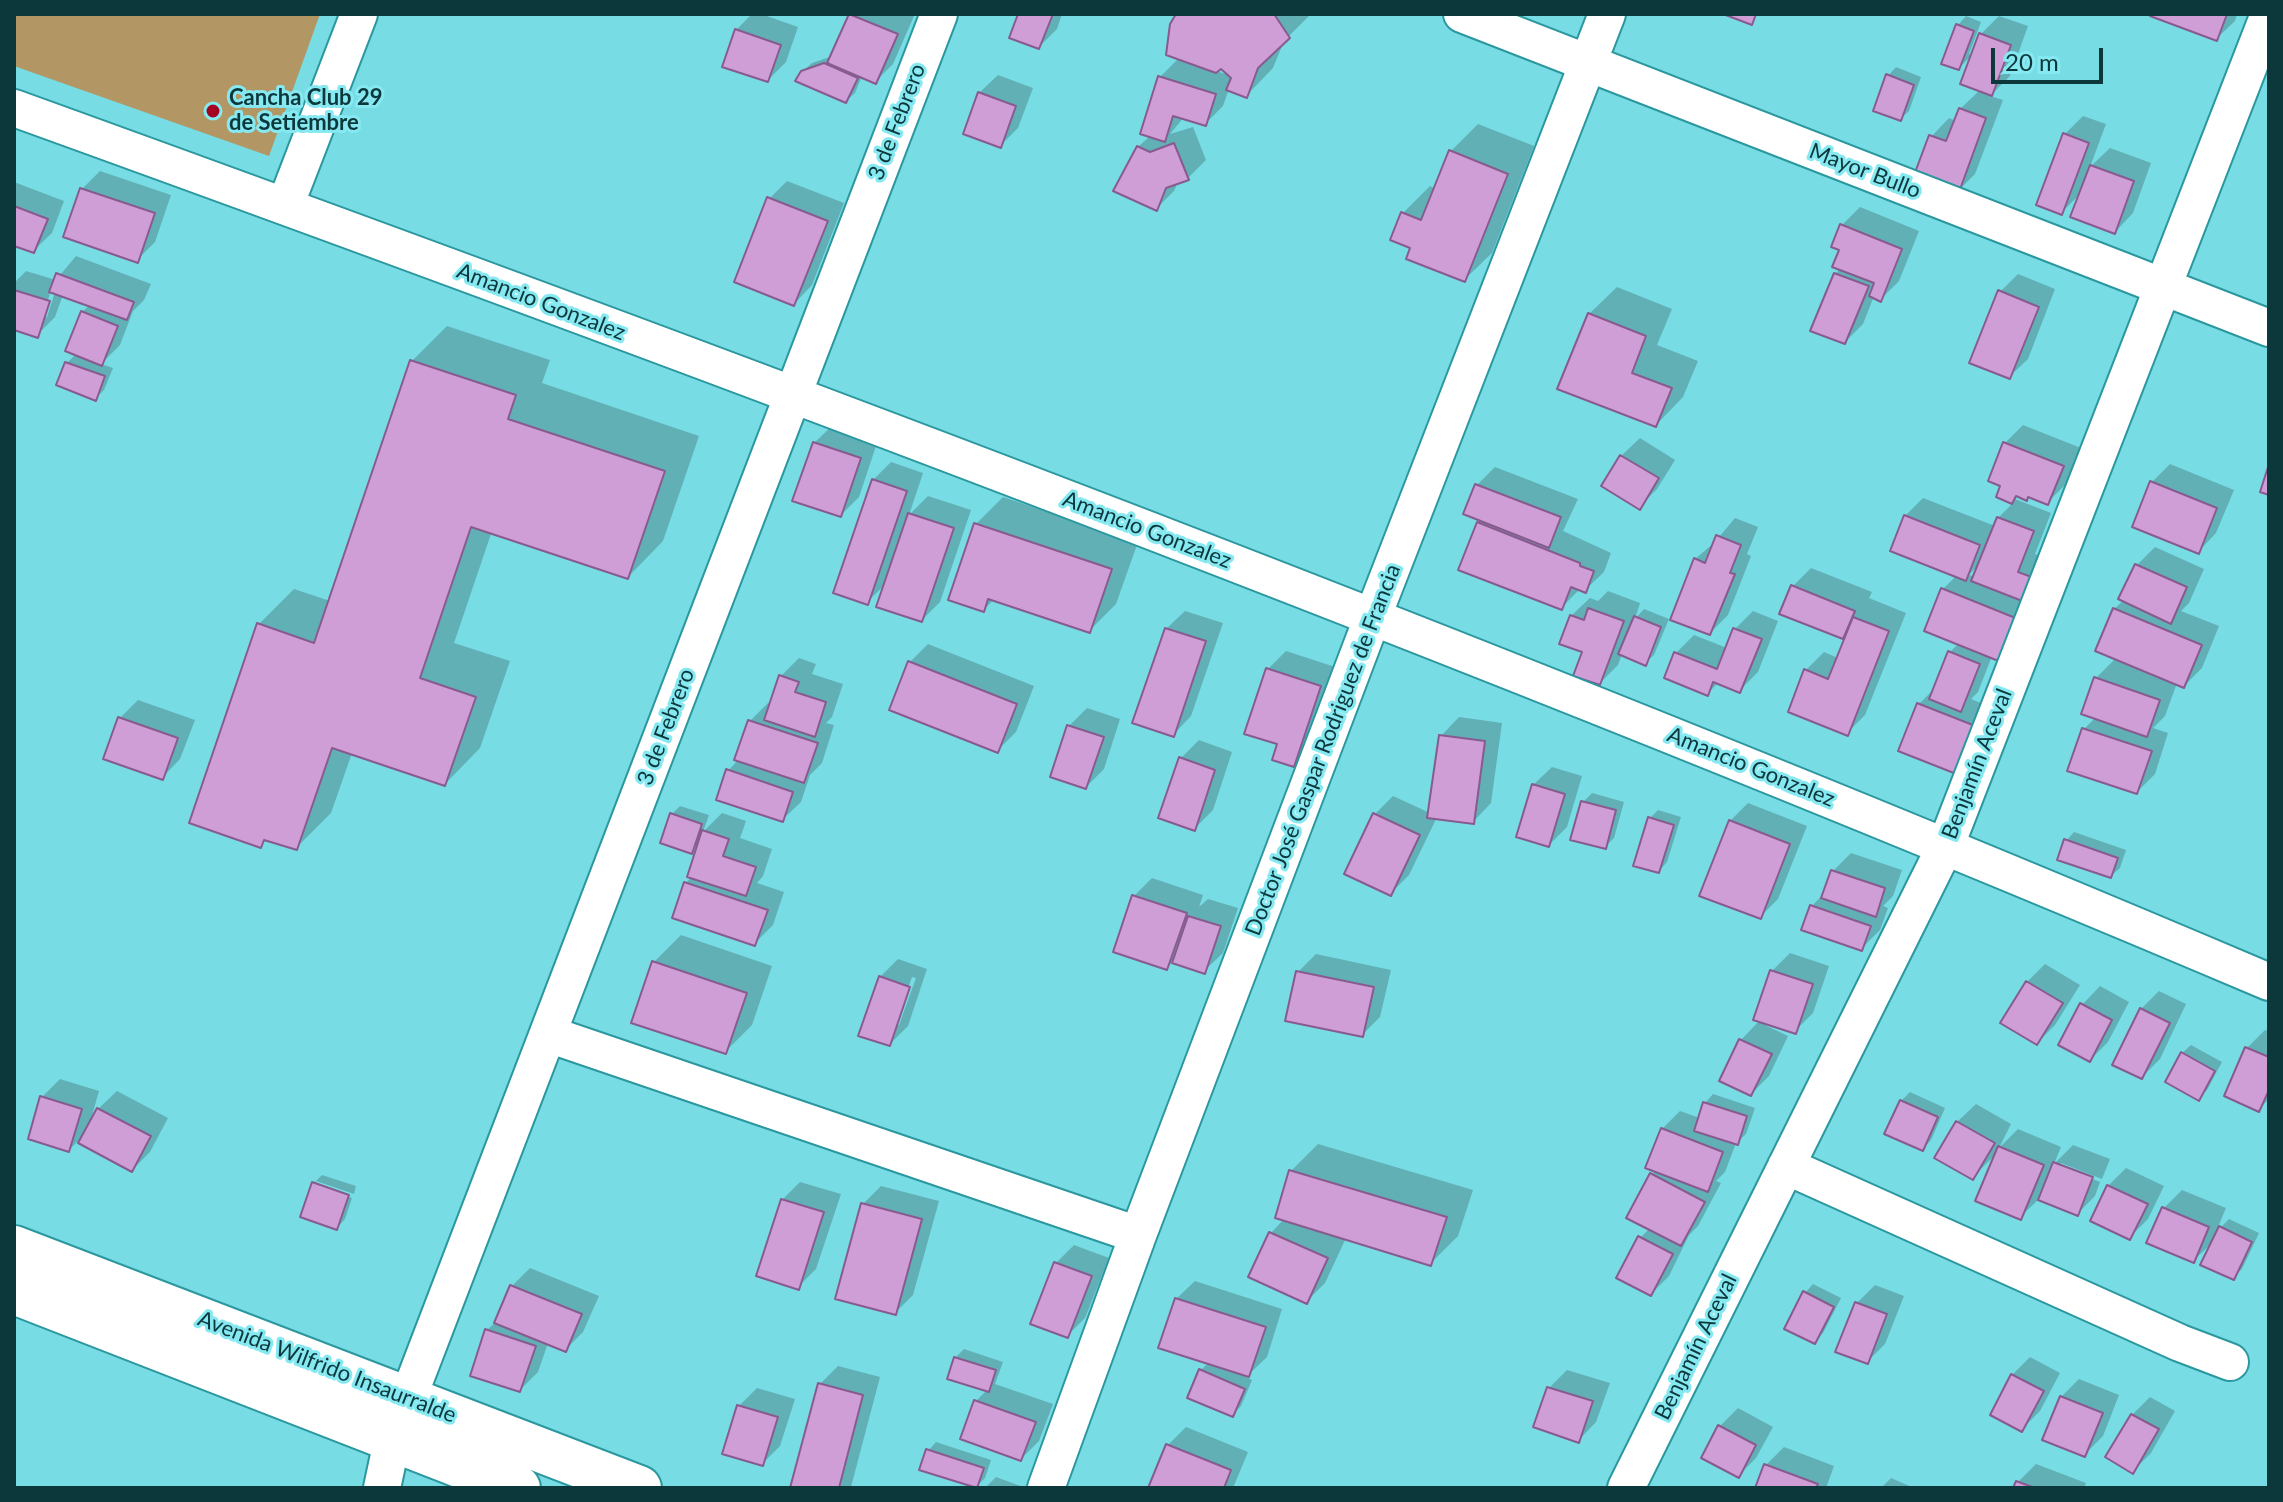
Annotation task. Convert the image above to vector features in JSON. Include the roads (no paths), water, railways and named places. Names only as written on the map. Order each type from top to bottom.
[{"type":"street","points":[[285,206],[359,14]]},
{"type":"street","name":"3 de Febrero","points":[[382,1488],[392,1441],[408,1398],[939,14]]},
{"type":"street","name":"Mayor Bullo","points":[[1462,14],[2269,328]]},
{"type":"street","name":"Doctor José Gaspar Rodriguez de Francia","points":[[1046,1488],[1138,1235],[1373,616],[1607,14]]},
{"type":"street","name":"Benjamín Aceval","points":[[1626,1488],[1946,845],[2269,14]]},
{"type":"street","name":"Amancio Gonzalez","points":[[14,108],[285,206],[1373,616],[1946,845],[2269,982]]},
{"type":"street","points":[[548,1034],[1138,1235]]},
{"type":"street","points":[[1786,1166],[2180,1343],[2230,1362]]},
{"type":"street","name":"Avenida Wilfrido Insaurralde","points":[[14,1248],[639,1488]]},
{"type":"street","name":"Avenida Wilfrido Insaurralde","points":[[14,1292],[518,1488]]},
{"type":"place","name":"Cancha Club 29 de Setiembre","points":[[213,111]]}]
